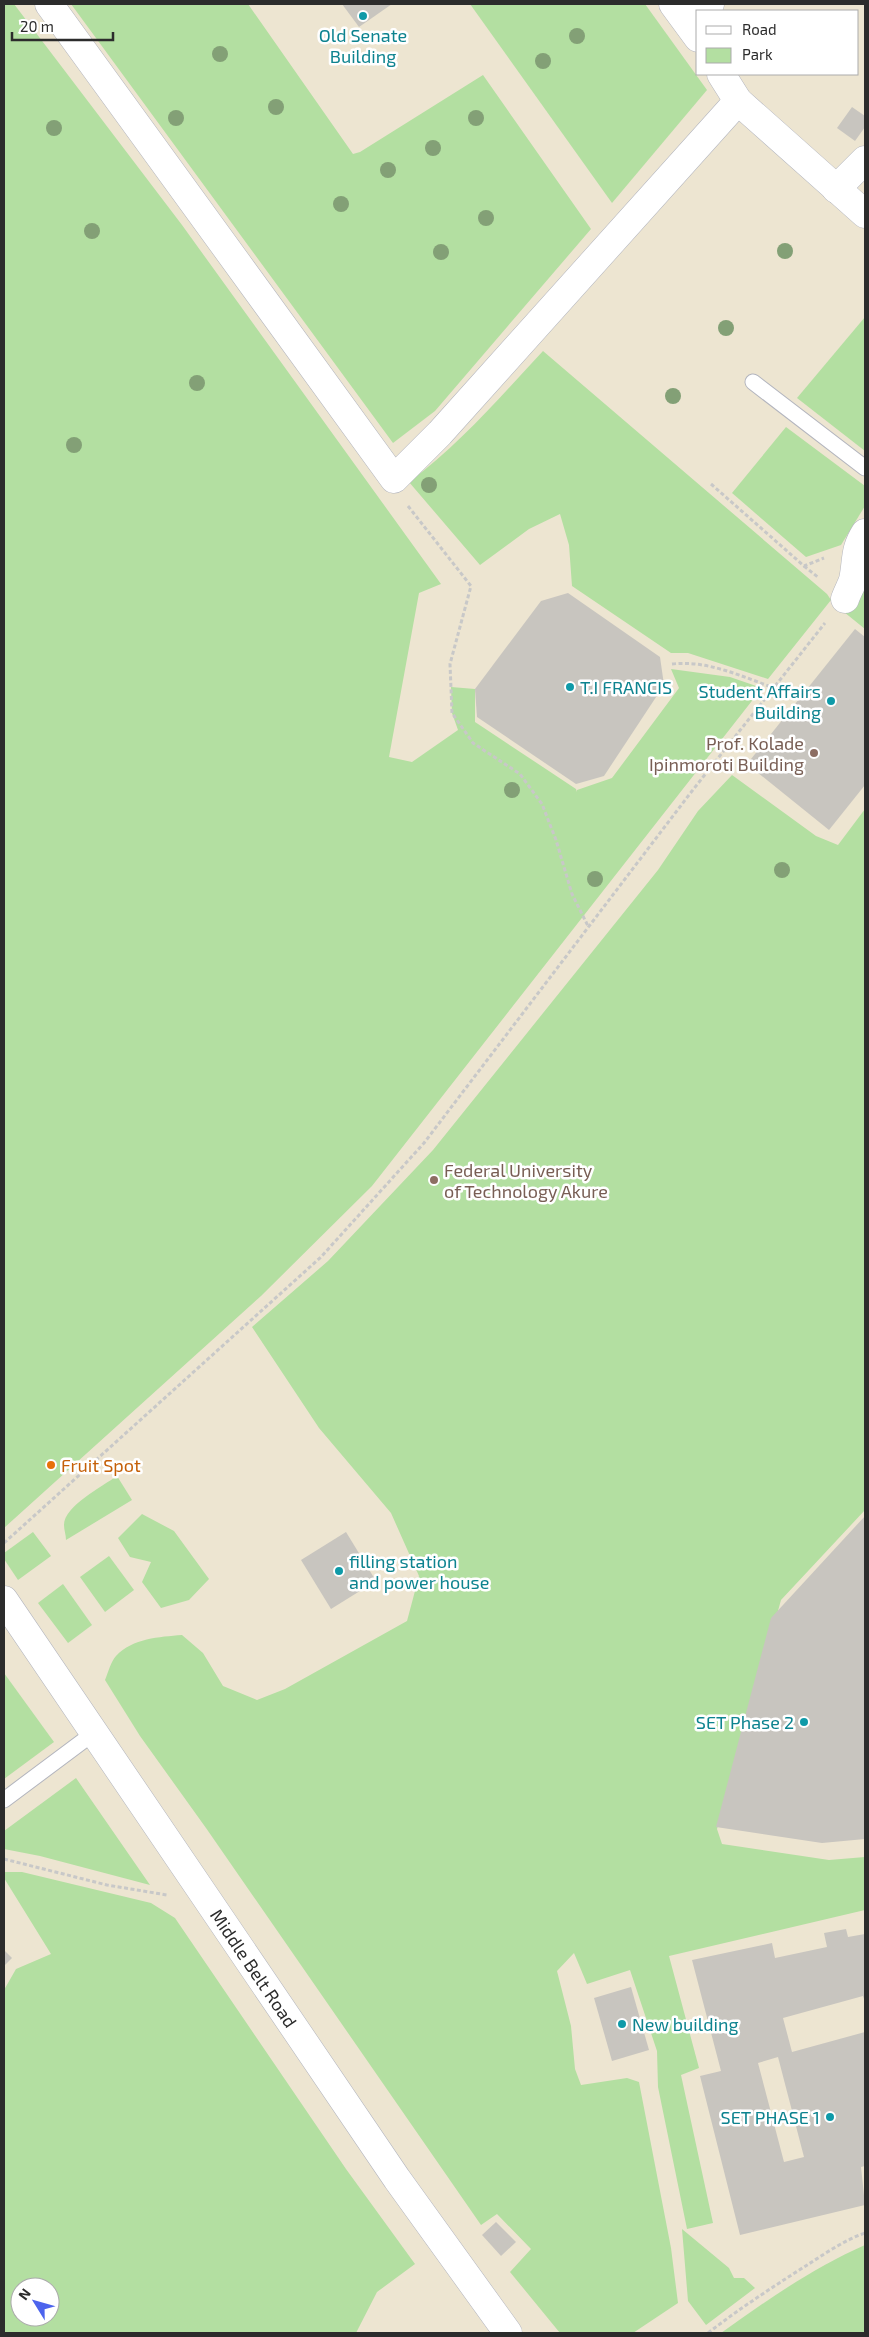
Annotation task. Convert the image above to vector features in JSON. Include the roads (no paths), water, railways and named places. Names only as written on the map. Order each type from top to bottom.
[{"type":"street","points":[[49,4],[394,479],[440,433],[738,101]]},
{"type":"street","points":[[722,75],[738,101],[865,214]]},
{"type":"street","points":[[836,189],[865,160]]},
{"type":"street","points":[[845,599],[853,580],[854,560],[862,538]]},
{"type":"street","name":"Middle Belt Road","points":[[4,1600],[397,2179],[508,2333]]},
{"type":"lane","points":[[752,382],[865,468]]},
{"type":"lane","points":[[4,1800],[95,1732]]},
{"type":"place","name":"Old Senate Building","points":[[363,16]]},
{"type":"place","name":"T.I FRANCIS","points":[[570,687]]},
{"type":"place","name":"Student Affairs Building","points":[[831,701]]},
{"type":"place","name":"Prof. Kolade Ipinmoroti Building","points":[[814,753]]},
{"type":"place","name":"Federal University of Technology Akure","points":[[434,1180]]},
{"type":"place","name":"Fruit Spot","points":[[51,1465]]},
{"type":"place","name":"filling station and power house","points":[[339,1571]]},
{"type":"place","name":"SET Phase 2","points":[[804,1722]]},
{"type":"place","name":"New building","points":[[622,2024]]},
{"type":"place","name":"SET PHASE 1","points":[[830,2117]]}]
